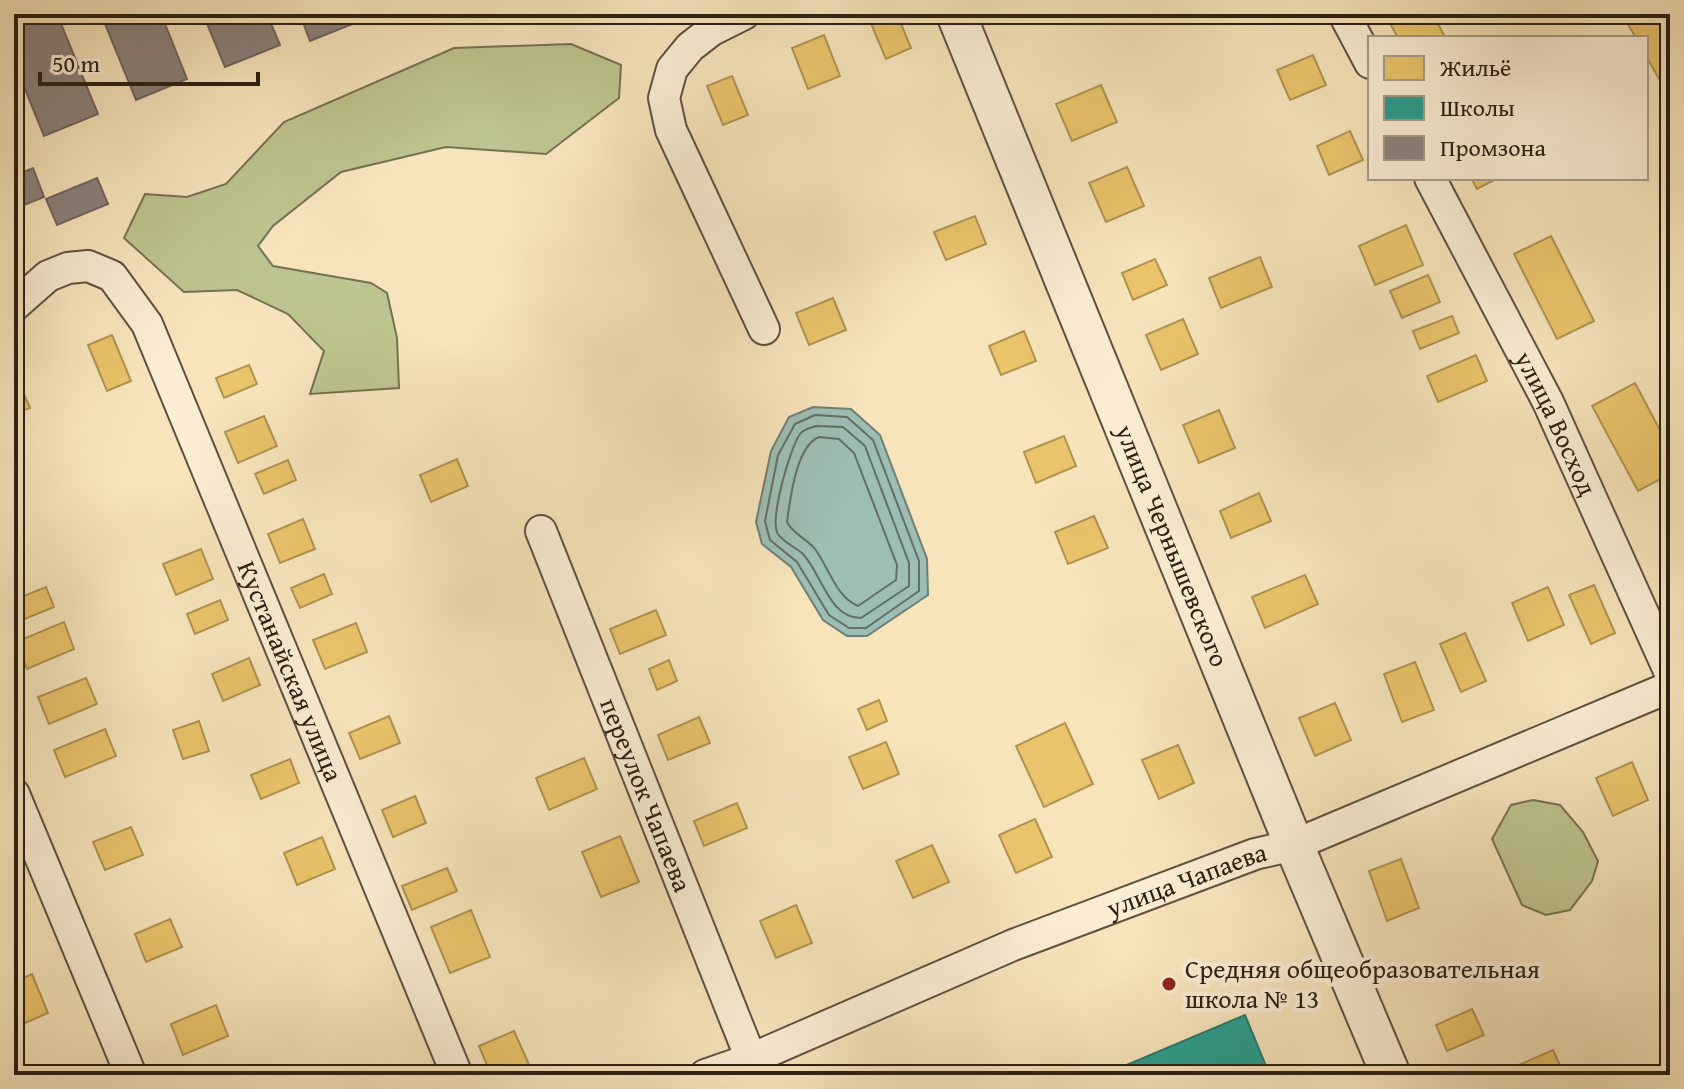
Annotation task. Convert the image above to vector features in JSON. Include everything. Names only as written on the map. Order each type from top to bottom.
[{"type":"street","points":[[744,14],[712,30],[690,47],[672,69],[664,98],[671,130],[764,329]]},
{"type":"street","name":"улица Чернышевского","points":[[956,14],[1294,845],[1391,1075]]},
{"type":"street","points":[[1344,14],[1368,59]]},
{"type":"street","name":"улица Восход","points":[[1431,180],[1548,402],[1670,673]]},
{"type":"street","name":"Кустанайская улица","points":[[14,306],[48,276],[68,268],[88,266],[112,276],[147,324],[457,1075]]},
{"type":"street","name":"переулок Чапаева","points":[[541,531],[751,1059]]},
{"type":"street","name":"улица Чапаева","points":[[705,1075],[751,1059],[1013,945],[1255,854],[1294,845],[1670,687]]},
{"type":"street","points":[[14,794],[131,1075]]},
{"type":"green space","points":[[571,44],[621,65],[619,98],[546,154],[446,147],[341,172],[273,226],[258,246],[273,266],[371,283],[387,293],[397,338],[399,388],[310,394],[324,351],[288,314],[237,290],[184,292],[124,238],[145,194],[187,197],[226,184],[284,122],[454,48]]},
{"type":"green space","points":[[1533,800],[1560,805],[1583,832],[1598,861],[1592,881],[1570,910],[1546,915],[1522,905],[1492,839],[1511,805]]},
{"type":"water","points":[[813,407],[851,409],[880,435],[927,559],[928,595],[867,636],[847,636],[823,620],[791,567],[762,544],[756,522],[771,451],[789,417]]},
{"type":"building: Жильё","points":[[867,14],[897,14],[911,48],[886,59]]},
{"type":"building: Жильё","points":[[1385,14],[1433,14],[1444,36],[1397,36]]},
{"type":"building: Жильё","points":[[1622,14],[1670,14],[1670,89],[1666,91],[1648,60],[1648,36],[1635,36]]},
{"type":"building: Жильё","points":[[824,35],[840,76],[808,89],[792,48]]},
{"type":"building: Жильё","points":[[1313,55],[1326,85],[1290,100],[1277,70]]},
{"type":"building: Жильё","points":[[732,76],[748,115],[723,125],[707,86]]},
{"type":"building: Жильё","points":[[1101,85],[1117,122],[1072,141],[1056,104]]},
{"type":"building: Жильё","points":[[1350,131],[1363,160],[1329,175],[1317,146]]},
{"type":"building: Жильё","points":[[1127,167],[1144,206],[1106,222],[1089,183]]},
{"type":"building: Жильё","points":[[1472,180],[1494,180],[1477,189]]},
{"type":"building: Жильё","points":[[975,216],[986,244],[946,260],[934,232]]},
{"type":"building: Жильё","points":[[1406,225],[1423,265],[1375,285],[1359,246]]},
{"type":"building: Жильё","points":[[1551,236],[1594,321],[1557,339],[1514,254]]},
{"type":"building: Жильё","points":[[1260,257],[1272,287],[1221,308],[1209,278]]},
{"type":"building: Жильё","points":[[1155,259],[1167,285],[1133,300],[1122,273]]},
{"type":"building: Жильё","points":[[1428,275],[1440,302],[1402,318],[1390,291]]},
{"type":"building: Жильё","points":[[833,298],[846,330],[809,345],[796,313]]},
{"type":"building: Жильё","points":[[1452,316],[1459,333],[1420,349],[1413,331]]},
{"type":"building: Жильё","points":[[1183,319],[1198,354],[1161,370],[1146,335]]},
{"type":"building: Жильё","points":[[1024,331],[1036,361],[1001,375],[989,346]]},
{"type":"building: Жильё","points":[[112,335],[131,381],[107,391],[88,345]]},
{"type":"building: Жильё","points":[[1476,355],[1487,381],[1438,402],[1427,376]]},
{"type":"building: Жильё","points":[[249,365],[257,384],[224,398],[216,378]]},
{"type":"building: Жильё","points":[[14,371],[30,408],[14,414]]},
{"type":"building: Жильё","points":[[1635,383],[1670,449],[1670,474],[1638,491],[1592,406]]},
{"type":"building: Жильё","points":[[1219,410],[1235,448],[1199,463],[1183,425]]},
{"type":"building: Жильё","points":[[264,416],[277,446],[238,463],[225,432]]},
{"type":"building: Жильё","points":[[1064,436],[1076,466],[1036,483],[1024,452]]},
{"type":"building: Жильё","points":[[457,459],[468,486],[431,502],[420,475]]},
{"type":"building: Жильё","points":[[288,460],[296,480],[264,494],[255,474]]},
{"type":"building: Жильё","points":[[1259,493],[1271,521],[1231,538],[1220,511]]},
{"type":"building: Жильё","points":[[1094,516],[1108,548],[1068,564],[1055,532]]},
{"type":"building: Жильё","points":[[303,519],[315,549],[280,563],[268,534]]},
{"type":"building: Жильё","points":[[201,549],[213,579],[176,595],[163,564]]},
{"type":"building: Жильё","points":[[324,574],[332,594],[300,608],[291,588]]},
{"type":"building: Жильё","points":[[1305,575],[1318,604],[1265,628],[1252,597]]},
{"type":"building: Жильё","points":[[1594,585],[1615,633],[1591,644],[1569,595]]},
{"type":"building: Жильё","points":[[46,587],[54,607],[15,623],[14,600]]},
{"type":"building: Жильё","points":[[1548,587],[1564,625],[1528,641],[1512,603]]},
{"type":"building: Жильё","points":[[220,600],[228,620],[195,634],[187,614]]},
{"type":"building: Жильё","points":[[656,610],[666,635],[620,654],[610,629]]},
{"type":"building: Жильё","points":[[64,622],[74,649],[27,669],[16,642]]},
{"type":"building: Жильё","points":[[356,623],[367,652],[325,669],[313,640]]},
{"type":"building: Жильё","points":[[1465,633],[1486,681],[1461,692],[1440,644]]},
{"type":"building: Жильё","points":[[249,658],[260,685],[223,701],[212,674]]},
{"type":"building: Жильё","points":[[669,660],[677,681],[657,690],[649,669]]},
{"type":"building: Жильё","points":[[1415,662],[1434,710],[1402,722],[1384,674]]},
{"type":"building: Жильё","points":[[86,678],[97,704],[49,724],[38,697]]},
{"type":"building: Жильё","points":[[879,700],[887,721],[867,730],[858,709]]},
{"type":"building: Жильё","points":[[1335,703],[1351,740],[1315,756],[1299,718]]},
{"type":"building: Жильё","points":[[389,716],[400,743],[360,759],[349,733]]},
{"type":"building: Жильё","points":[[699,717],[710,743],[668,760],[658,735]]},
{"type":"building: Жильё","points":[[199,721],[209,751],[183,759],[173,730]]},
{"type":"building: Жильё","points":[[1065,723],[1093,784],[1044,807],[1016,746]]},
{"type":"building: Жильё","points":[[105,729],[116,756],[65,777],[54,750]]},
{"type":"building: Жильё","points":[[886,742],[899,774],[863,789],[849,757]]},
{"type":"building: Жильё","points":[[1178,745],[1194,783],[1159,799],[1142,760]]},
{"type":"building: Жильё","points":[[584,758],[597,789],[549,810],[536,778]]},
{"type":"building: Жильё","points":[[290,759],[299,783],[261,799],[251,775]]},
{"type":"building: Жильё","points":[[1632,762],[1648,800],[1613,816],[1596,778]]},
{"type":"building: Жильё","points":[[415,796],[426,823],[393,837],[382,810]]},
{"type":"building: Жильё","points":[[737,803],[747,828],[704,846],[694,821]]},
{"type":"building: Жильё","points":[[1035,819],[1052,857],[1016,873],[999,835]]},
{"type":"building: Жильё","points":[[131,827],[143,855],[105,870],[93,842]]},
{"type":"building: Жильё","points":[[620,836],[639,882],[601,897],[582,852]]},
{"type":"building: Жильё","points":[[322,837],[335,869],[297,885],[284,853]]},
{"type":"building: Жильё","points":[[932,845],[949,882],[913,898],[896,861]]},
{"type":"building: Жильё","points":[[1401,859],[1419,908],[1387,921],[1369,871]]},
{"type":"building: Жильё","points":[[447,868],[457,891],[412,910],[402,886]]},
{"type":"building: Жильё","points":[[796,905],[812,943],[776,958],[760,921]]},
{"type":"building: Жильё","points":[[471,910],[490,957],[450,973],[431,927]]},
{"type":"building: Жильё","points":[[170,919],[182,947],[146,962],[135,934]]},
{"type":"building: Жильё","points":[[32,974],[48,1013],[16,1027],[14,982]]},
{"type":"building: Жильё","points":[[216,1005],[228,1036],[183,1055],[171,1024]]},
{"type":"building: Жильё","points":[[1472,1009],[1484,1035],[1447,1051],[1436,1025]]},
{"type":"building: Жильё","points":[[514,1031],[531,1069],[516,1075],[491,1075],[479,1046]]},
{"type":"building: Жильё","points":[[1553,1050],[1563,1072],[1555,1075],[1496,1075]]},
{"type":"building: Школы","points":[[1245,1015],[1266,1066],[1245,1075],[1127,1075],[1124,1066]]},
{"type":"building: Промзона","points":[[14,14],[57,14],[98,114],[44,136],[14,62]]},
{"type":"building: Промзона","points":[[101,14],[161,14],[187,79],[136,100]]},
{"type":"building: Промзона","points":[[203,14],[267,14],[280,45],[225,67]]},
{"type":"building: Промзона","points":[[300,14],[363,14],[365,19],[310,41]]},
{"type":"building: Промзона","points":[[33,168],[44,197],[14,209],[14,176]]},
{"type":"building: Промзона","points":[[97,178],[108,204],[57,225],[46,199]]},
{"type":"place","name":"Средняя общеобразовательная школа № 13","points":[[1169,984]]}]
